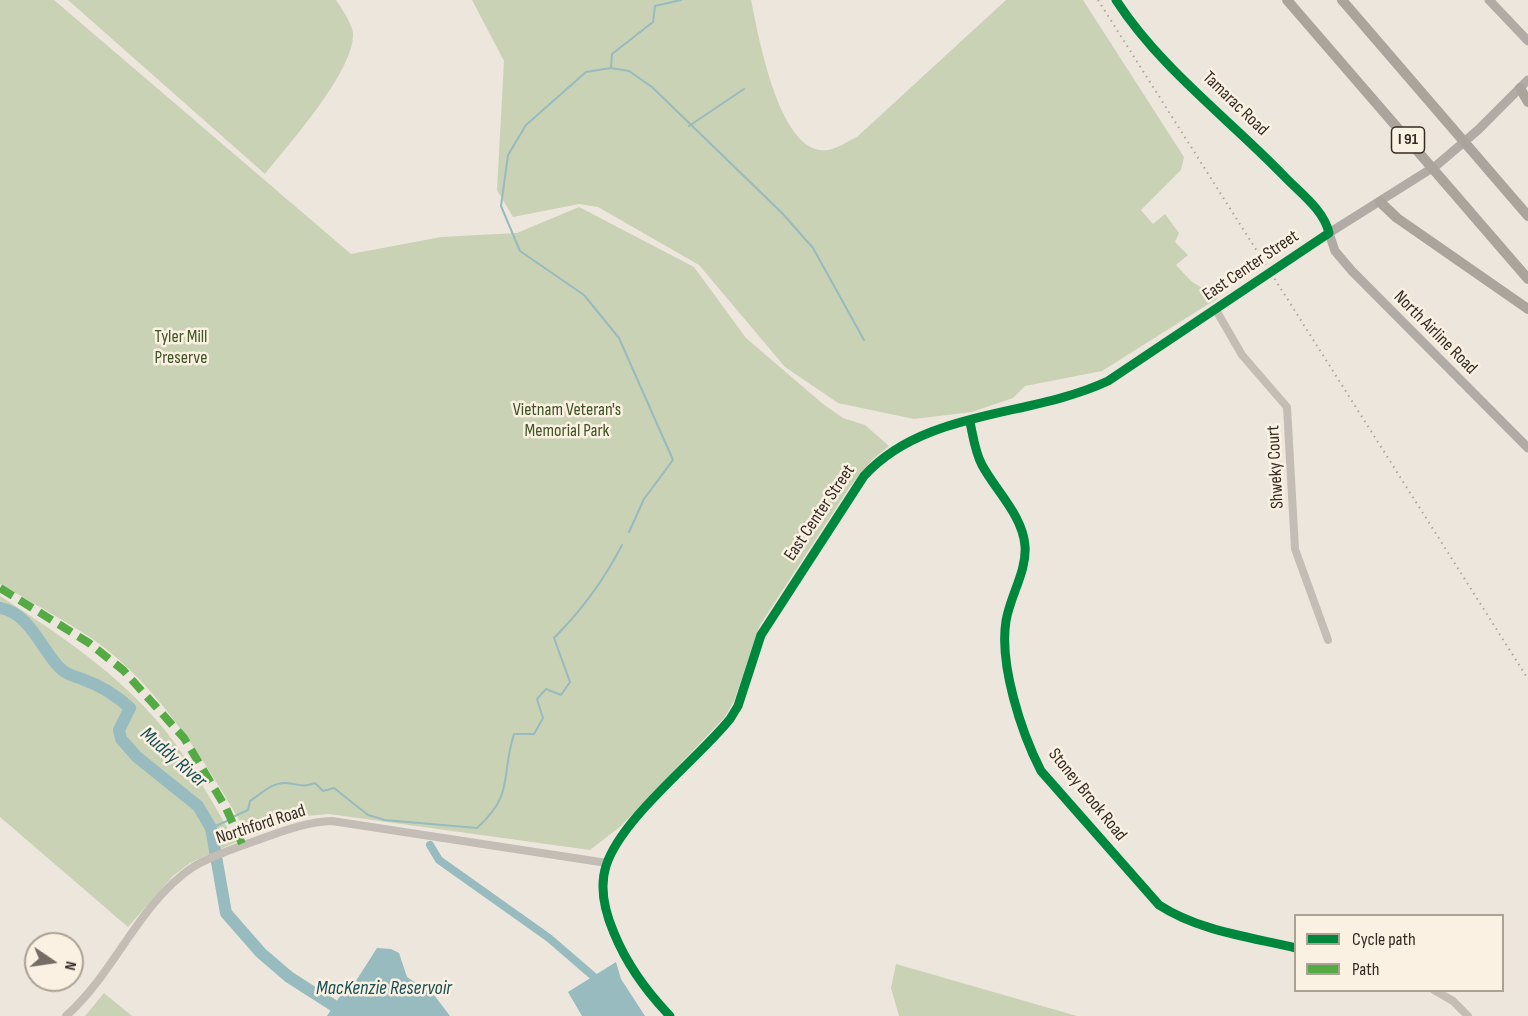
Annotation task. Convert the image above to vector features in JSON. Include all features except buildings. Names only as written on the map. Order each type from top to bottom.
[{"type":"highway","name":"I 91","points":[[1287,0],[1528,279]]},
{"type":"highway","name":"I 91","points":[[1342,0],[1528,216]]},
{"type":"highway","points":[[1524,84],[1528,102]]},
{"type":"highway","points":[[1380,202],[1397,218],[1528,309]]},
{"type":"main road","points":[[1490,0],[1528,41]]},
{"type":"main road","name":"East Center Street","points":[[1329,233],[1409,184],[1485,124],[1524,84]]},
{"type":"main road","name":"North Airline Road","points":[[1329,233],[1335,251],[1352,271],[1528,448]]},
{"type":"street","name":"Tamarac Road","points":[[1116,0],[1138,33],[1157,53],[1240,131],[1317,210],[1329,233]]},
{"type":"street","name":"East Center Street","points":[[670,1016],[636,975],[614,934],[603,890],[607,863],[632,825],[730,719],[765,627],[864,476],[884,456],[911,439],[1094,387],[1125,371],[1329,233]]},
{"type":"street","name":"Shweky Court","points":[[1215,310],[1242,355],[1287,407],[1295,549],[1328,640]]},
{"type":"street","name":"Stoney Brook Road","points":[[970,422],[983,466],[1022,529],[1026,547],[1022,568],[1011,599],[1004,642],[1006,661],[1029,748],[1041,771],[1160,905],[1178,917],[1196,923],[1294,948]]},
{"type":"street","name":"Northford Road","points":[[66,1016],[106,972],[146,913],[184,874],[212,857],[311,822],[332,821],[607,863]]},
{"type":"street","points":[[1437,992],[1453,1001],[1468,1016]]},
{"type":"green space","name":"Tyler Mill Preserve","points":[[0,0],[54,0],[351,254],[441,237],[517,233],[579,207],[694,267],[746,338],[823,404],[843,418],[865,425],[889,446],[872,460],[849,488],[760,625],[734,701],[724,718],[621,826],[590,850],[329,814],[305,816],[249,836],[200,756],[162,704],[141,681],[94,640],[0,584]]},
{"type":"green space","points":[[68,0],[336,0],[352,29],[351,48],[319,106],[265,174]]},
{"type":"green space","points":[[472,0],[751,0],[766,64],[784,115],[796,135],[811,147],[828,150],[857,137],[1006,0],[1083,0],[1184,157],[1181,170],[1141,210],[1153,224],[1165,214],[1179,233],[1175,242],[1188,255],[1176,265],[1191,281],[1218,298],[1102,371],[1025,386],[1013,398],[972,412],[914,419],[838,403],[785,367],[699,265],[598,207],[579,204],[513,217],[497,190],[504,61]]},
{"type":"green space","points":[[0,596],[87,656],[146,709],[184,756],[236,842],[190,863],[173,876],[128,927],[0,817]]},
{"type":"green space","points":[[896,964],[1077,1016],[899,1016],[891,988]]},
{"type":"green space","points":[[104,993],[132,1016],[85,1016]]},
{"type":"water","name":"MacKenzie Reservoir","points":[[377,948],[391,949],[399,953],[407,977],[434,995],[450,1016],[327,1016],[342,993],[347,995]]},
{"type":"water","points":[[616,962],[621,979],[645,1016],[582,1016],[568,992]]},
{"type":"waterway","points":[[629,532],[644,499],[673,460],[619,338],[584,295],[520,251],[501,206],[508,155],[526,125],[586,72],[611,68],[612,54],[653,22],[655,6],[681,0]]},
{"type":"waterway","points":[[611,68],[629,71],[652,87],[782,213],[813,248],[864,340]]},
{"type":"waterway","points":[[689,126],[744,89]]},
{"type":"waterway","points":[[235,816],[248,810],[250,801],[276,784],[315,783],[323,791],[334,788],[368,815],[385,820],[477,828],[489,816],[502,795],[514,734],[534,734],[543,718],[537,699],[546,689],[561,695],[570,682],[554,638],[592,594],[622,545]]},
{"type":"waterway","name":"Muddy River","points":[[0,608],[10,611],[27,624],[52,659],[64,671],[101,688],[130,708],[119,730],[121,739],[137,757],[198,806],[211,828],[226,913],[261,953],[289,977],[350,1016]]},
{"type":"waterway","points":[[211,828],[227,821]]},
{"type":"waterway","points":[[430,845],[439,860],[549,938],[593,976]]},
{"type":"railway","points":[[1098,0],[1528,679]]},
{"type":"marked path","points":[[0,588],[89,643],[123,670],[184,738],[226,808],[243,846]]},
{"type":"cycle path","points":[[670,1016],[638,977],[614,933],[604,900],[603,883],[606,866],[614,848],[643,809],[730,719],[738,706],[761,635],[864,476],[889,454],[917,438],[947,426],[1045,402],[1108,381],[1329,233],[1322,217],[1311,202],[1174,70],[1153,48],[1116,0]]},
{"type":"cycle path","points":[[970,422],[980,460],[1014,514],[1023,535],[1025,555],[1006,621],[1006,657],[1019,718],[1041,771],[1159,905],[1174,914],[1208,927],[1294,948]]},
{"type":"park label","name":"Vietnam Veteran's Memorial Park","points":[[567,420]]}]
